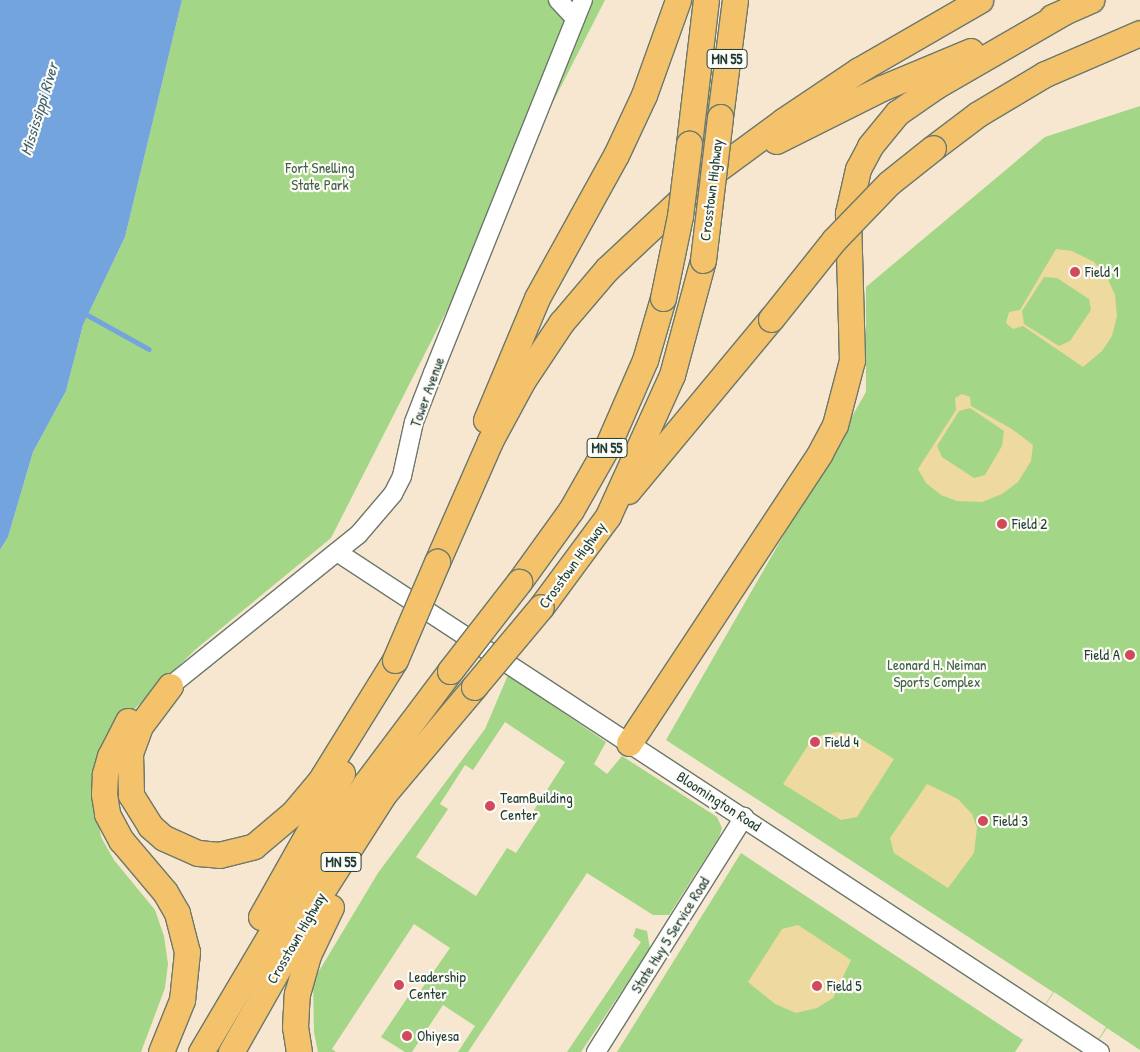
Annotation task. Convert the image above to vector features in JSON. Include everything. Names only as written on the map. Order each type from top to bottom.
[{"type":"highway","points":[[437,562],[479,436],[537,298],[616,155],[644,95],[678,0]]},
{"type":"highway","name":"Crosstown Highway","points":[[201,1052],[316,856],[366,783],[519,582],[571,510],[608,445],[646,360],[663,298],[680,216],[706,0]]},
{"type":"highway","name":"Crosstown Highway","points":[[231,1052],[322,891],[384,794],[541,607],[608,516],[672,375],[703,260],[735,0]]},
{"type":"highway","points":[[189,1052],[350,758],[395,660],[490,441],[523,380],[561,323],[614,263],[700,182],[783,121],[860,70],[980,0]]},
{"type":"highway","points":[[732,160],[882,88],[1091,0]]},
{"type":"highway","points":[[629,743],[820,453],[835,425],[852,360],[848,213],[858,169],[870,146],[897,114],[936,86],[1066,11]]},
{"type":"highway","points":[[608,516],[834,240],[889,183],[978,114],[1045,74],[1140,33]]},
{"type":"highway","points":[[170,686],[140,726],[130,753],[132,795],[150,826],[164,838],[198,853],[219,855],[254,846],[294,813],[320,781],[395,660]]},
{"type":"highway","points":[[161,1052],[182,1000],[187,952],[183,933],[165,892],[122,840],[107,814],[104,794],[110,756],[130,718],[170,686]]},
{"type":"highway","points":[[299,1052],[295,1027],[297,994],[308,956],[326,916],[373,832],[474,687]]},
{"type":"street","points":[[558,0],[575,18]]},
{"type":"street","name":"Tower Avenue","points":[[170,686],[358,535],[393,494],[402,476],[414,422],[583,0]]},
{"type":"street","name":"Bloomington Road","points":[[337,552],[1100,1052]]},
{"type":"street","name":"State Hwy 5 Service Road","points":[[596,1052],[744,817]]},
{"type":"green space","name":"Fort Snelling State Park","points":[[182,0],[605,0],[331,538],[196,649],[124,719],[96,806],[101,837],[114,860],[155,910],[164,936],[168,964],[165,988],[141,1052],[0,1052],[0,550],[8,537],[33,452],[66,391],[83,325],[125,237]]},
{"type":"green space","name":"Leonard H. Neiman Sports Complex","points":[[1140,106],[1140,1050],[1107,1028],[1090,1052],[1106,1027],[1054,992],[1028,1032],[1053,992],[666,740],[866,392],[866,287],[1045,137]]},
{"type":"green space","points":[[508,675],[606,742],[594,764],[607,774],[622,756],[717,817],[722,828],[719,837],[669,915],[653,915],[587,873],[468,1052],[458,1052],[475,1026],[443,1005],[412,1052],[405,1052],[381,1037],[410,994],[416,997],[450,948],[414,924],[332,1049],[336,1052],[318,1052],[314,1032],[313,981],[378,873],[485,729]],"holes":[[[505,722],[565,762],[534,810],[541,815],[516,853],[507,848],[476,896],[416,857],[448,809],[440,804],[465,765],[473,770]]]},
{"type":"green space","points":[[741,853],[1023,1040],[1015,1052],[617,1052]]},
{"type":"green space","points":[[636,928],[647,931],[650,949],[581,1052],[567,1052],[641,942],[633,936]]},
{"type":"sand","points":[[1056,249],[1072,251],[1094,262],[1107,277],[1115,295],[1117,316],[1112,336],[1102,351],[1083,367],[1023,326],[1013,329],[1006,323],[1009,312],[1020,310]],"holes":[[[1044,277],[1057,278],[1089,299],[1091,310],[1070,341],[1059,346],[1024,324],[1022,311]]]},
{"type":"sand","points":[[962,394],[970,397],[971,406],[1012,429],[1033,445],[1031,461],[1018,482],[1002,494],[982,502],[957,501],[941,495],[926,483],[918,469],[956,410],[955,398]],"holes":[[[970,408],[1004,431],[1002,446],[985,475],[974,478],[942,457],[937,446],[959,411]]]},
{"type":"sand","points":[[838,732],[858,737],[894,759],[857,817],[841,820],[783,784],[809,744],[820,736]]},
{"type":"sand","points":[[927,784],[958,799],[972,814],[977,828],[974,853],[948,888],[894,853],[890,838]]},
{"type":"sand","points":[[798,925],[851,960],[833,998],[817,1008],[796,1013],[775,1004],[748,982],[782,929]]},
{"type":"water","name":"Mississippi River","points":[[0,0],[182,0],[125,237],[83,325],[66,391],[33,452],[8,537],[0,550]]},
{"type":"waterway","points":[[84,313],[149,349]]},
{"type":"place","name":"Field 1","points":[[1075,272]]},
{"type":"place","name":"Field 2","points":[[1002,524]]},
{"type":"place","name":"Field A","points":[[1130,655]]},
{"type":"place","name":"Field 4","points":[[815,742]]},
{"type":"place","name":"TeamBuilding Center","points":[[490,806]]},
{"type":"place","name":"Field 3","points":[[983,821]]},
{"type":"place","name":"Leadership Center","points":[[399,985]]},
{"type":"place","name":"Field 5","points":[[817,986]]},
{"type":"place","name":"Ohiyesa","points":[[407,1036]]}]
